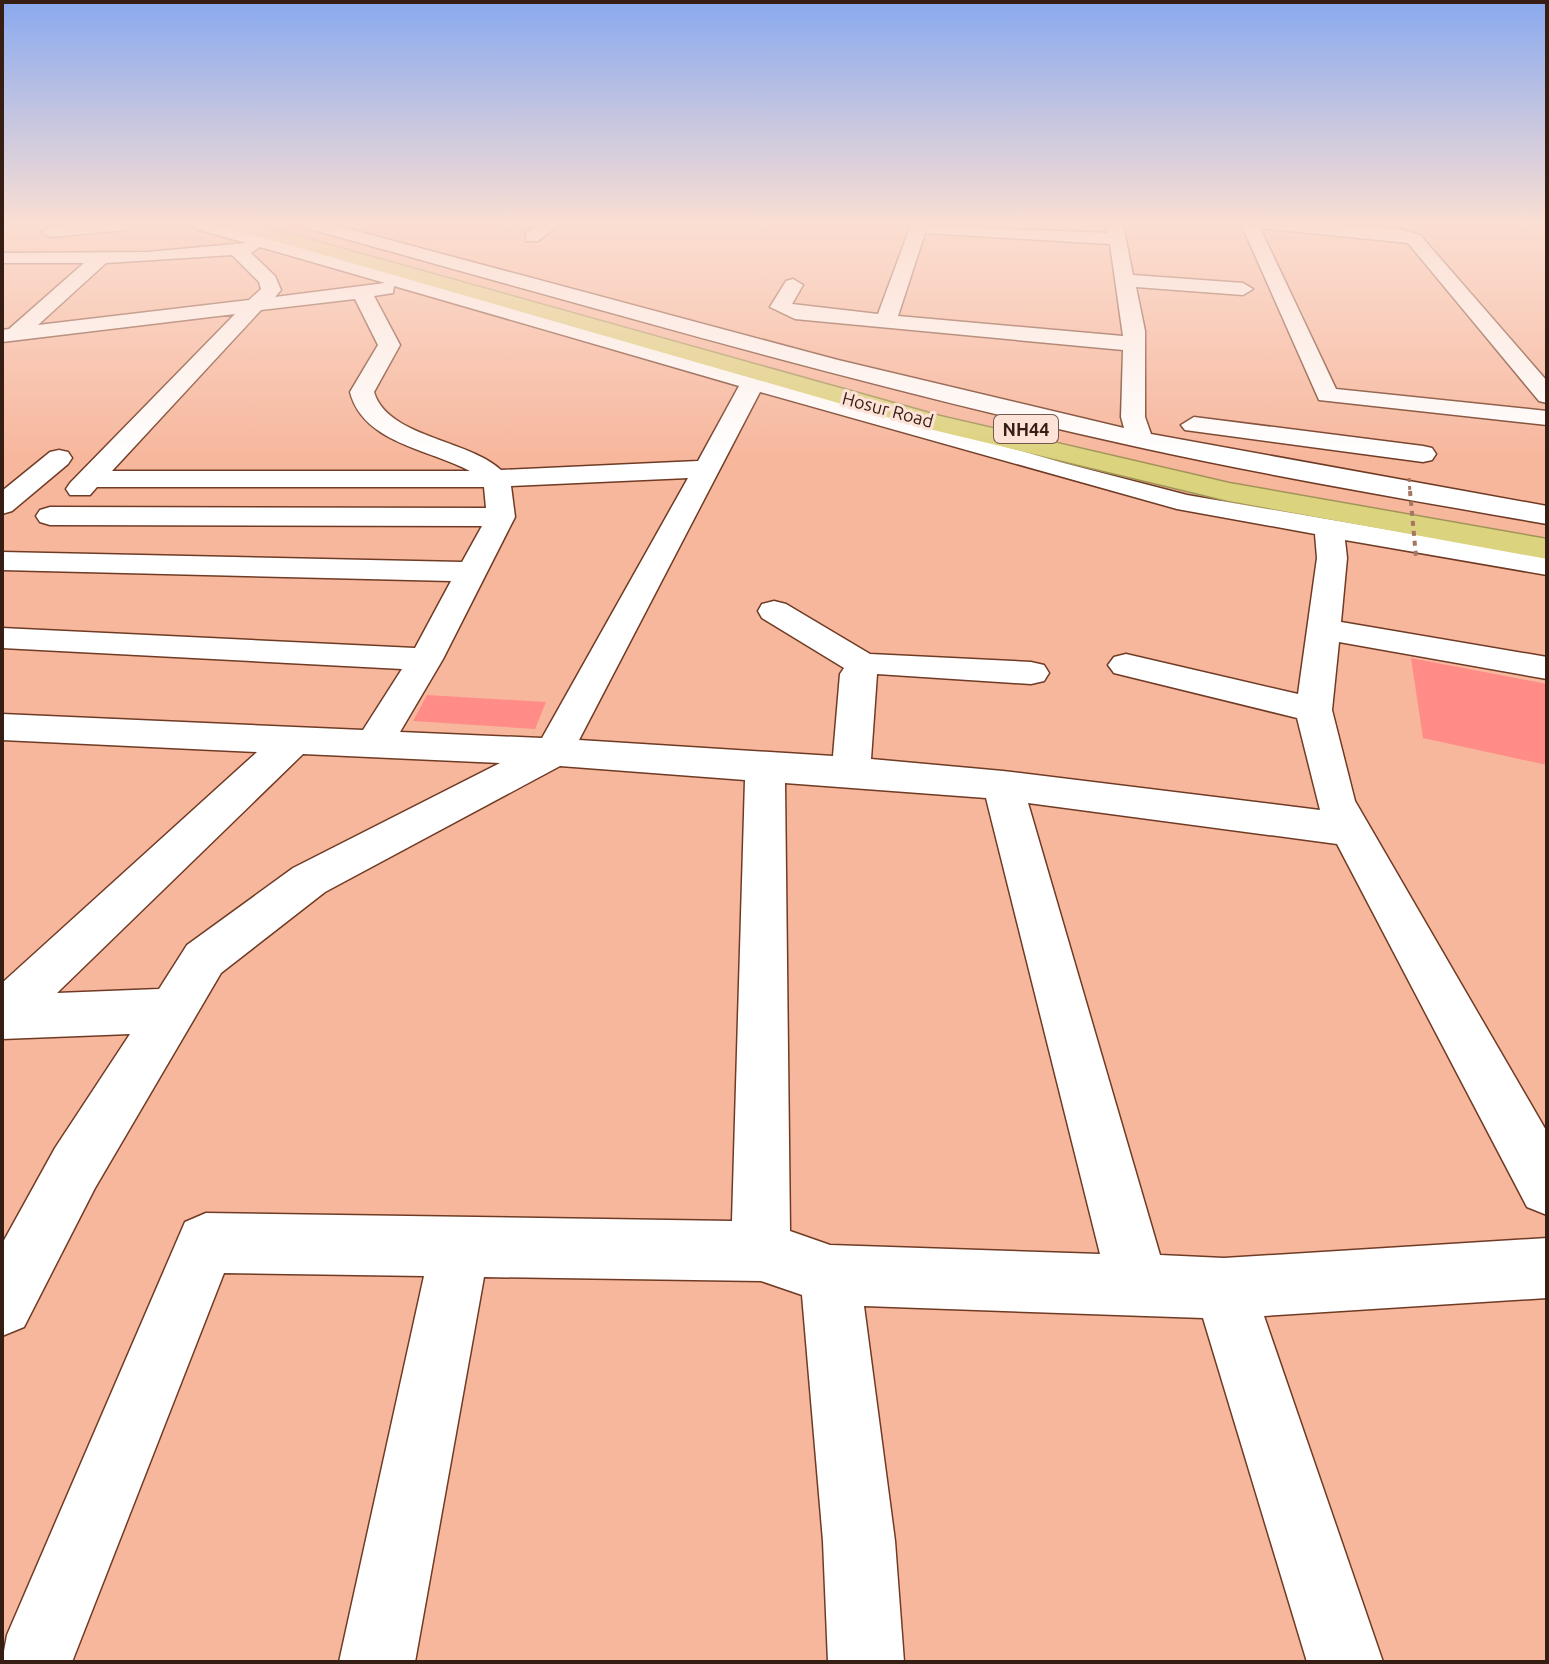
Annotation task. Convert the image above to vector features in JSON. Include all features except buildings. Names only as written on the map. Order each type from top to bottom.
[{"type":"highway","name":"Hosur Road","points":[[536,303],[934,422],[1102,464],[1369,519],[1547,549]]},
{"type":"highway","name":"Hosur Road","points":[[538,303],[929,407],[1102,448],[1279,486],[1547,532]]},
{"type":"street","points":[[6,339],[49,303]]},
{"type":"street","points":[[6,339],[267,303]]},
{"type":"street","points":[[368,303],[389,345],[362,392],[366,407],[383,425],[478,464],[494,479],[499,491],[501,517],[426,659],[374,743]]},
{"type":"street","points":[[534,303],[752,385],[1339,544],[1547,591]]},
{"type":"street","points":[[543,303],[760,344],[1136,428],[1304,474],[1547,515]]},
{"type":"street","points":[[680,303],[768,337],[760,344]]},
{"type":"street","points":[[783,303],[780,307],[784,310],[1134,344]]},
{"type":"street","points":[[886,321],[892,303]]},
{"type":"street","points":[[1128,303],[1134,344],[1136,428]]},
{"type":"street","points":[[1285,303],[1327,395],[1545,414]]},
{"type":"street","points":[[1462,303],[1545,414]]},
{"type":"street","points":[[2,561],[90,479],[256,304]]},
{"type":"street","points":[[2,1305],[75,1168],[204,959],[309,880],[554,752],[752,385]]},
{"type":"street","points":[[1136,428],[1423,454]]},
{"type":"street","points":[[2,505],[59,458]]},
{"type":"street","points":[[90,479],[494,479],[705,469]]},
{"type":"street","points":[[50,516],[501,517]]},
{"type":"street","points":[[1339,544],[1547,566]]},
{"type":"street","points":[[1339,544],[1314,710],[1335,801],[1547,1187]]},
{"type":"street","points":[[2,561],[474,572]]},
{"type":"street","points":[[774,611],[865,666]]},
{"type":"street","points":[[1325,629],[1547,668]]},
{"type":"street","points":[[2,638],[426,659]]},
{"type":"street","points":[[851,771],[858,674],[865,666],[877,663],[1031,673]]},
{"type":"street","points":[[1126,665],[1314,710]]},
{"type":"street","points":[[2,727],[554,752],[765,768],[851,771],[1003,785],[1350,830]]},
{"type":"street","points":[[2,1016],[295,739]]},
{"type":"street","points":[[761,1251],[765,768]]},
{"type":"street","points":[[1003,785],[1138,1286]]},
{"type":"street","points":[[2,1016],[173,1010]]},
{"type":"street","points":[[34,1662],[206,1243],[761,1251],[830,1275],[1224,1288],[1547,1268]]},
{"type":"street","points":[[377,1662],[460,1247]]},
{"type":"street","points":[[830,1275],[859,1541],[866,1662]]},
{"type":"street","points":[[1224,1288],[1345,1662]]},
{"type":"path","points":[[1409,478],[1416,557]]}]
